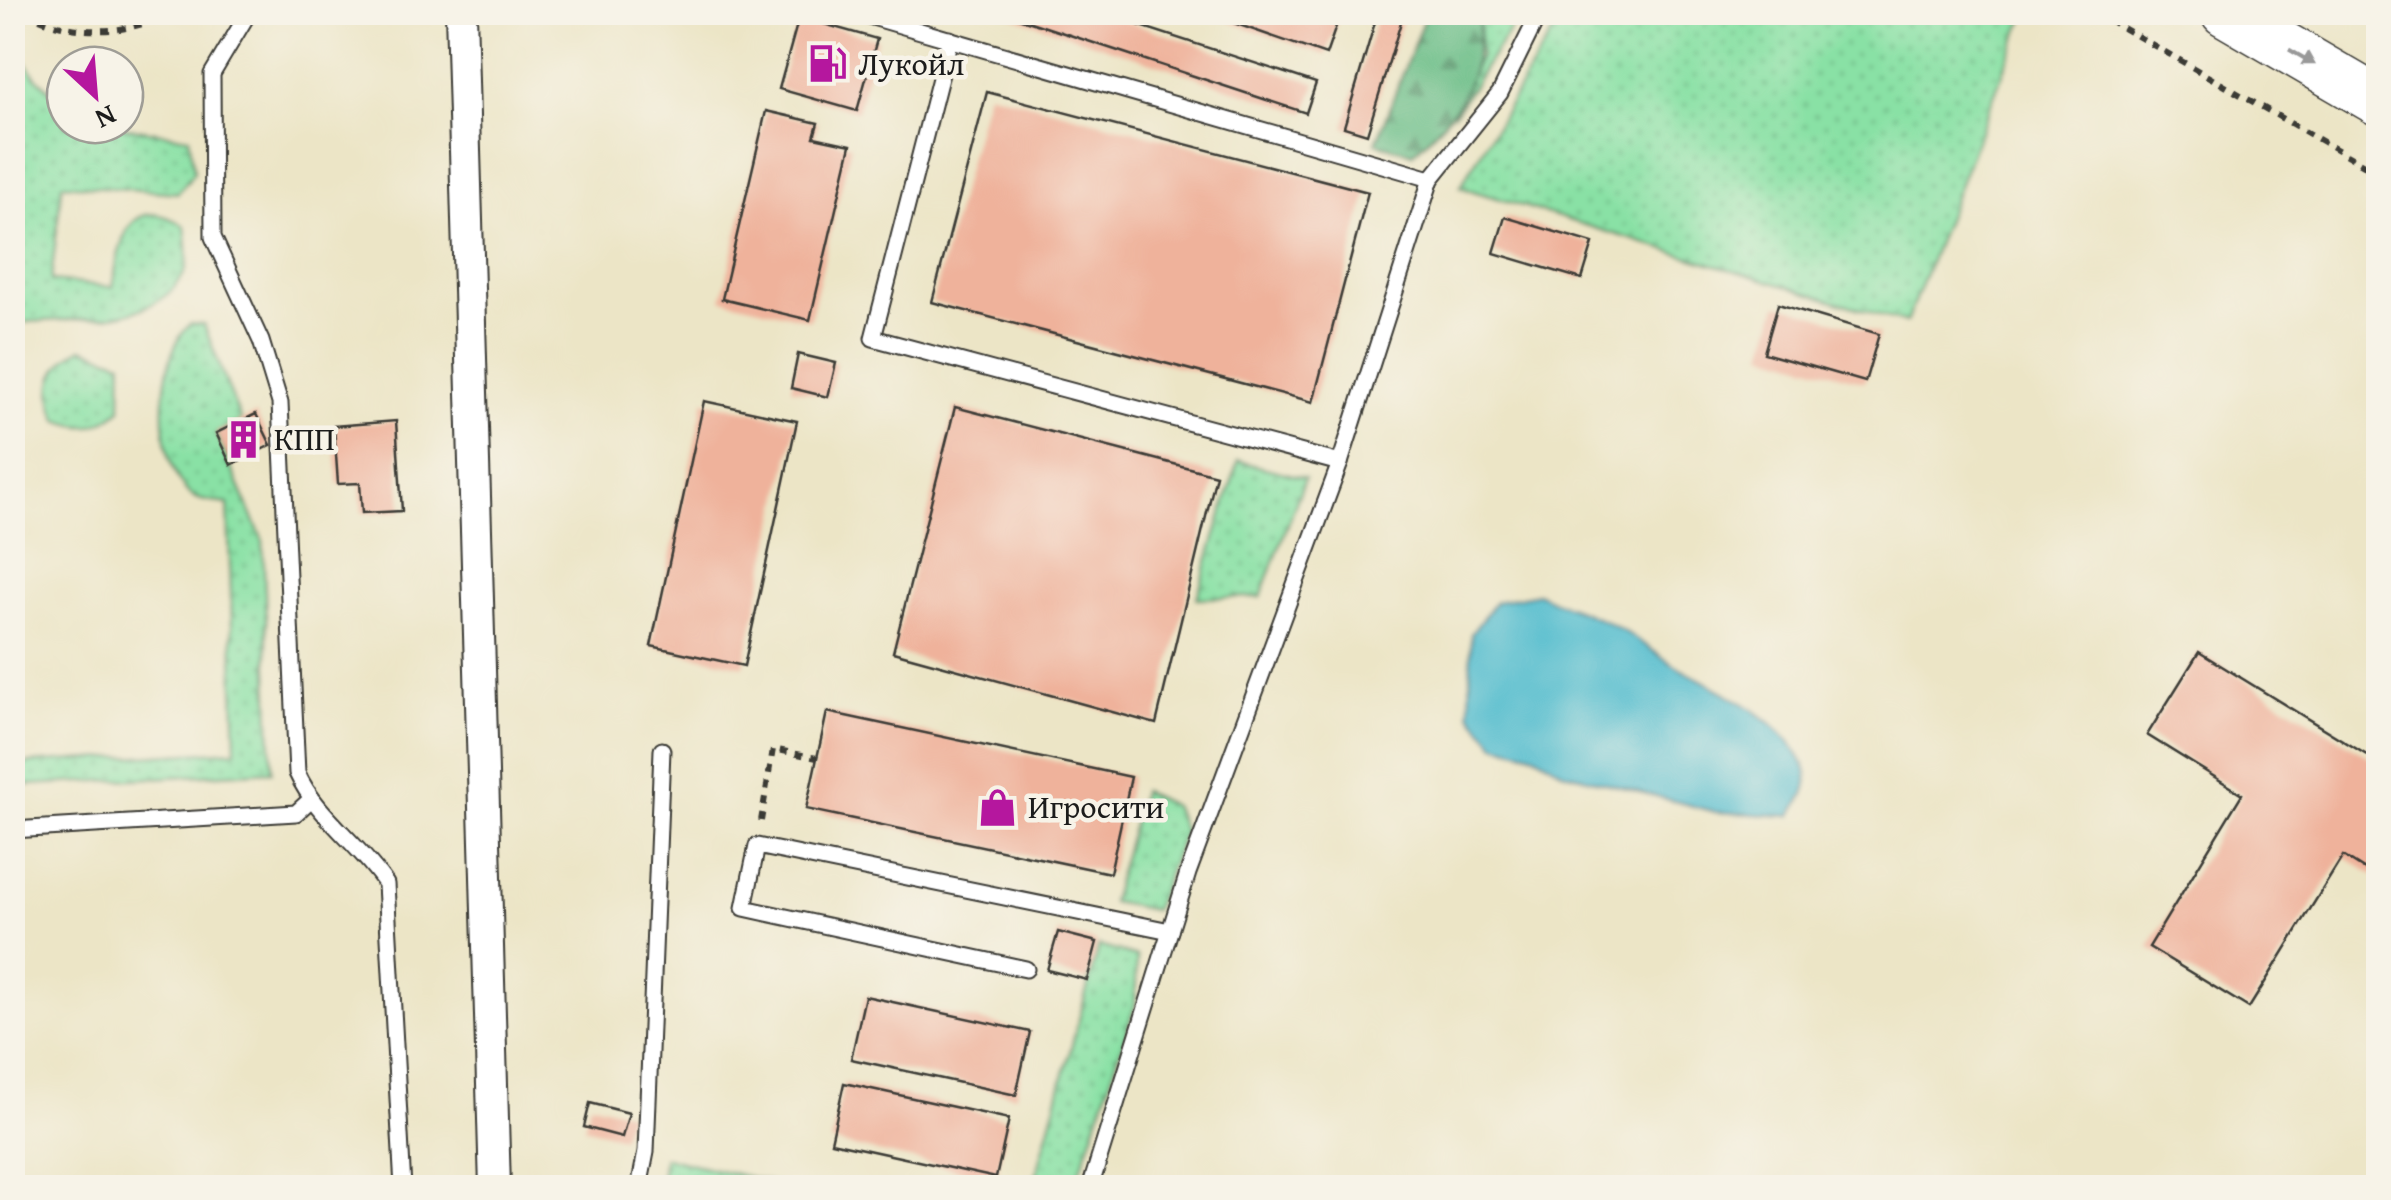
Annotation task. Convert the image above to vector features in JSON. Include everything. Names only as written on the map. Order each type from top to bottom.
[{"type":"main road","points":[[2224,12],[2378,101]]},
{"type":"street","points":[[461,12],[495,1188]]},
{"type":"lane","points":[[249,12],[212,74],[212,237],[260,341],[280,403],[297,773],[310,801],[366,853],[386,884],[403,1188]]},
{"type":"lane","points":[[855,12],[1431,180]]},
{"type":"lane","points":[[1090,1188],[1170,931],[1340,463],[1431,180],[1500,92],[1540,12]]},
{"type":"lane","points":[[950,38],[873,338],[1340,463]]},
{"type":"lane","points":[[639,1188],[646,1152],[662,750]]},
{"type":"lane","points":[[12,830],[296,813],[310,801]]},
{"type":"lane","points":[[1026,970],[744,908],[756,846],[1170,931]]},
{"type":"path","points":[[25,12],[52,25],[87,30],[126,28],[170,12]]},
{"type":"path","points":[[2095,12],[2378,174]]},
{"type":"path","points":[[756,846],[773,748],[817,758]]},
{"type":"green space","points":[[1426,13],[1479,13],[1478,36],[1465,91],[1444,122],[1413,153],[1376,143]]},
{"type":"green space","points":[[1479,13],[1521,13],[1453,115],[1480,55]]},
{"type":"green space","points":[[1564,13],[2026,13],[1906,323],[1460,187]]},
{"type":"green space","points":[[12,44],[45,85],[45,145],[145,145],[145,130],[189,137],[194,172],[178,193],[62,184],[51,281],[113,287],[123,239],[138,218],[150,214],[166,216],[185,226],[185,272],[171,291],[153,304],[131,312],[13,324]]},
{"type":"green space","points":[[191,324],[204,325],[241,421],[216,433],[263,541],[272,771],[13,786],[13,764],[236,750],[228,504],[191,495],[170,460],[165,435],[165,383],[179,338]]},
{"type":"green space","points":[[82,348],[122,362],[121,409],[99,424],[77,426],[58,420],[51,388],[63,362]]},
{"type":"green space","points":[[1238,461],[1305,478],[1261,597],[1197,598]]},
{"type":"green space","points":[[1142,791],[1173,806],[1184,832],[1154,910],[1111,902]]},
{"type":"green space","points":[[1099,946],[1137,957],[1135,1006],[1075,1187],[1033,1187]]},
{"type":"green space","points":[[664,1157],[790,1187],[660,1187]]},
{"type":"water","points":[[1537,593],[1615,626],[1767,720],[1795,750],[1807,774],[1804,793],[1791,816],[1715,812],[1565,772],[1533,754],[1495,744],[1470,713],[1471,634],[1495,602]]},
{"type":"building","points":[[1000,12],[1098,12],[1316,83],[1306,113]]},
{"type":"building","points":[[1202,12],[1341,12],[1326,55]]},
{"type":"building","points":[[1378,12],[1404,12],[1367,134],[1344,127]]},
{"type":"building","name":"Лукойл","points":[[799,17],[877,39],[857,111],[779,89]]},
{"type":"building","points":[[987,92],[1368,192],[1313,402],[932,302]]},
{"type":"building","points":[[766,111],[818,123],[814,137],[851,145],[810,320],[722,299]]},
{"type":"building","points":[[1505,217],[1593,243],[1582,279],[1494,253]]},
{"type":"building","points":[[1778,304],[1879,334],[1865,382],[1764,353]]},
{"type":"building","points":[[798,354],[836,363],[828,397],[791,388]]},
{"type":"building","points":[[704,401],[797,421],[744,666],[651,646]]},
{"type":"building","points":[[955,407],[1216,475],[1156,724],[893,652]]},
{"type":"building","name":"КПП","points":[[256,414],[271,445],[231,465],[216,433]]},
{"type":"building","points":[[396,421],[402,511],[362,513],[360,483],[338,484],[334,426]]},
{"type":"building","points":[[2199,652],[2378,762],[2378,878],[2343,856],[2249,1008],[2149,947],[2242,794],[2147,735]]},
{"type":"building","points":[[827,712],[1131,777],[1110,873],[806,809]]},
{"type":"building","points":[[1058,932],[1097,942],[1087,980],[1047,970]]},
{"type":"building","points":[[865,996],[1030,1032],[1016,1095],[851,1059]]},
{"type":"building","points":[[844,1083],[1009,1119],[996,1178],[831,1142]]},
{"type":"building","points":[[590,1103],[629,1113],[622,1137],[584,1127]]},
{"type":"place","name":"Лукойл","points":[[828,64]]},
{"type":"place","name":"КПП","points":[[244,439]]},
{"type":"place","name":"Игросити","points":[[998,807]]}]
